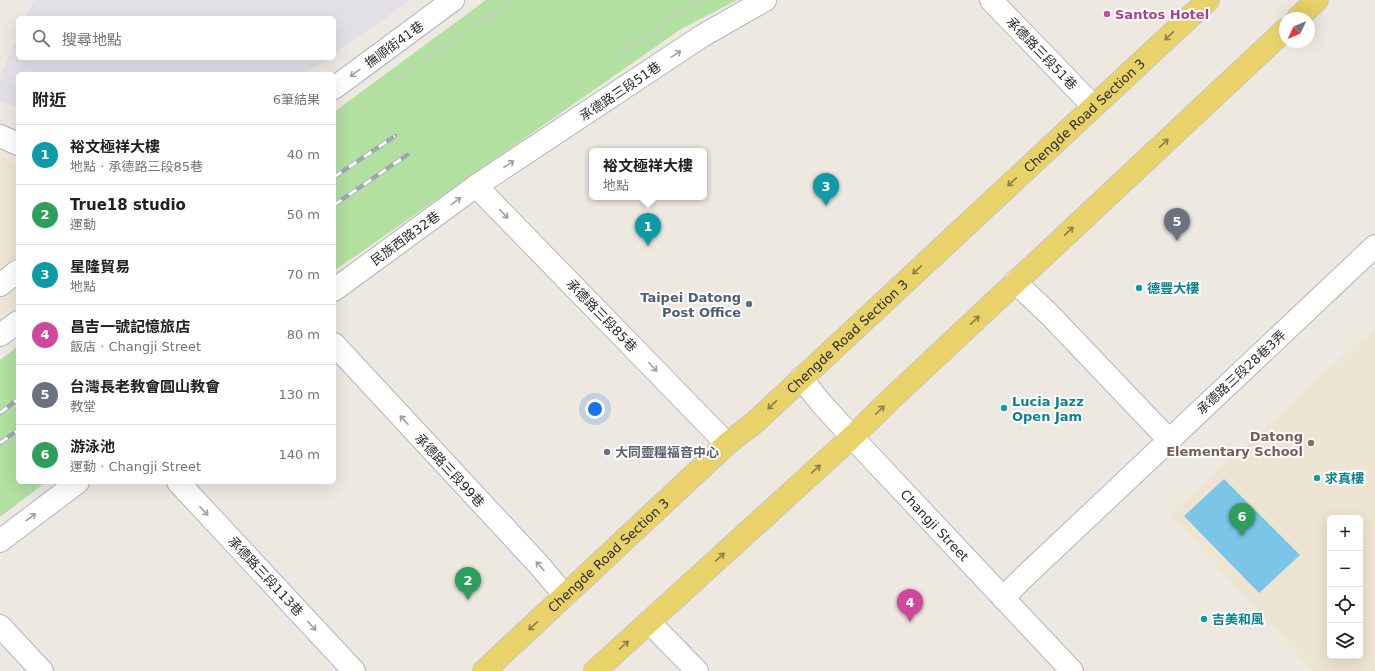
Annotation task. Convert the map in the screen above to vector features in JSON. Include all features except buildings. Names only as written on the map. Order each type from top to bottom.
[{"type":"main road","name":"Chengde Road Section 3","points":[[484,671],[727,444],[754,423],[1208,0]]},
{"type":"main road","points":[[1304,12],[1317,0]]},
{"type":"main road","points":[[595,671],[852,437],[1015,282],[1279,36]]},
{"type":"street","name":"撫順街41巷","points":[[336,87],[454,0]]},
{"type":"street","name":"承德路三段51巷","points":[[476,186],[702,36],[766,0]]},
{"type":"street","name":"承德路三段51巷","points":[[991,0],[1093,106]]},
{"type":"street","points":[[0,136],[16,143]]},
{"type":"street","name":"民族西路32巷","points":[[336,289],[476,186]]},
{"type":"street","name":"承德路三段85巷","points":[[476,186],[727,444]]},
{"type":"street","name":"承德路三段28巷3弄","points":[[1003,598],[1375,246]]},
{"type":"street","points":[[0,285],[16,273]]},
{"type":"street","points":[[1015,282],[1050,315],[1169,440]]},
{"type":"street","points":[[0,335],[16,323]]},
{"type":"street","name":"承德路三段99巷","points":[[336,346],[534,560],[565,596]]},
{"type":"street","name":"Changji Street","points":[[801,378],[821,403],[852,437],[1072,671]]},
{"type":"street","points":[[0,540],[75,484]]},
{"type":"street","name":"承德路三段113巷","points":[[180,484],[354,671]]},
{"type":"street","points":[[649,622],[697,671]]},
{"type":"street","points":[[0,626],[42,671]]},
{"type":"path","points":[[394,81],[512,0]]},
{"type":"path","points":[[336,121],[347,113]]},
{"type":"shaded area","points":[[34,0],[411,0],[336,53],[336,16],[27,16]]},
{"type":"shaded area","points":[[16,40],[16,60],[325,60],[308,72],[16,72],[16,107],[0,100],[0,76]]},
{"type":"shaded area","points":[[0,156],[16,163],[16,303],[0,315]]},
{"type":"shaded area","name":"Datong Elementary School","points":[[1375,327],[1375,671],[1313,671],[1170,514]]},
{"type":"green space","points":[[486,0],[737,0],[681,29],[336,270],[336,111]]},
{"type":"green space","points":[[16,348],[16,484],[43,484],[0,517],[0,360]]},
{"type":"water","points":[[1224,479],[1300,555],[1259,593],[1184,516]]},
{"type":"railway","points":[[336,176],[395,136]]},
{"type":"railway","points":[[336,204],[407,155]]},
{"type":"railway","points":[[0,413],[16,401]]},
{"type":"railway","points":[[0,443],[16,431]]},
{"type":"place","name":"Santos Hotel","points":[[1107,14]]},
{"type":"place","name":"星隆貿易","points":[[826,206]]},
{"type":"place","name":"台灣長老教會圓山教會","points":[[1177,241]]},
{"type":"place","name":"裕文極祥大樓","points":[[648,246]]},
{"type":"place","name":"德豐大樓","points":[[1139,288]]},
{"type":"place","name":"Taipei Datong Post Office","points":[[749,304]]},
{"type":"place","name":"Lucia Jazz Open Jam","points":[[1004,408]]},
{"type":"place","name":"Datong Elementary School","points":[[1311,443]]},
{"type":"place","name":"大同靈糧福音中心","points":[[607,452]]},
{"type":"place","name":"求真樓","points":[[1317,478]]},
{"type":"place","name":"游泳池","points":[[1242,536]]},
{"type":"place","name":"True18 studio","points":[[468,600]]},
{"type":"place","name":"吉美和風","points":[[1204,619]]},
{"type":"place","name":"昌吉一號記憶旅店","points":[[910,622]]}]
